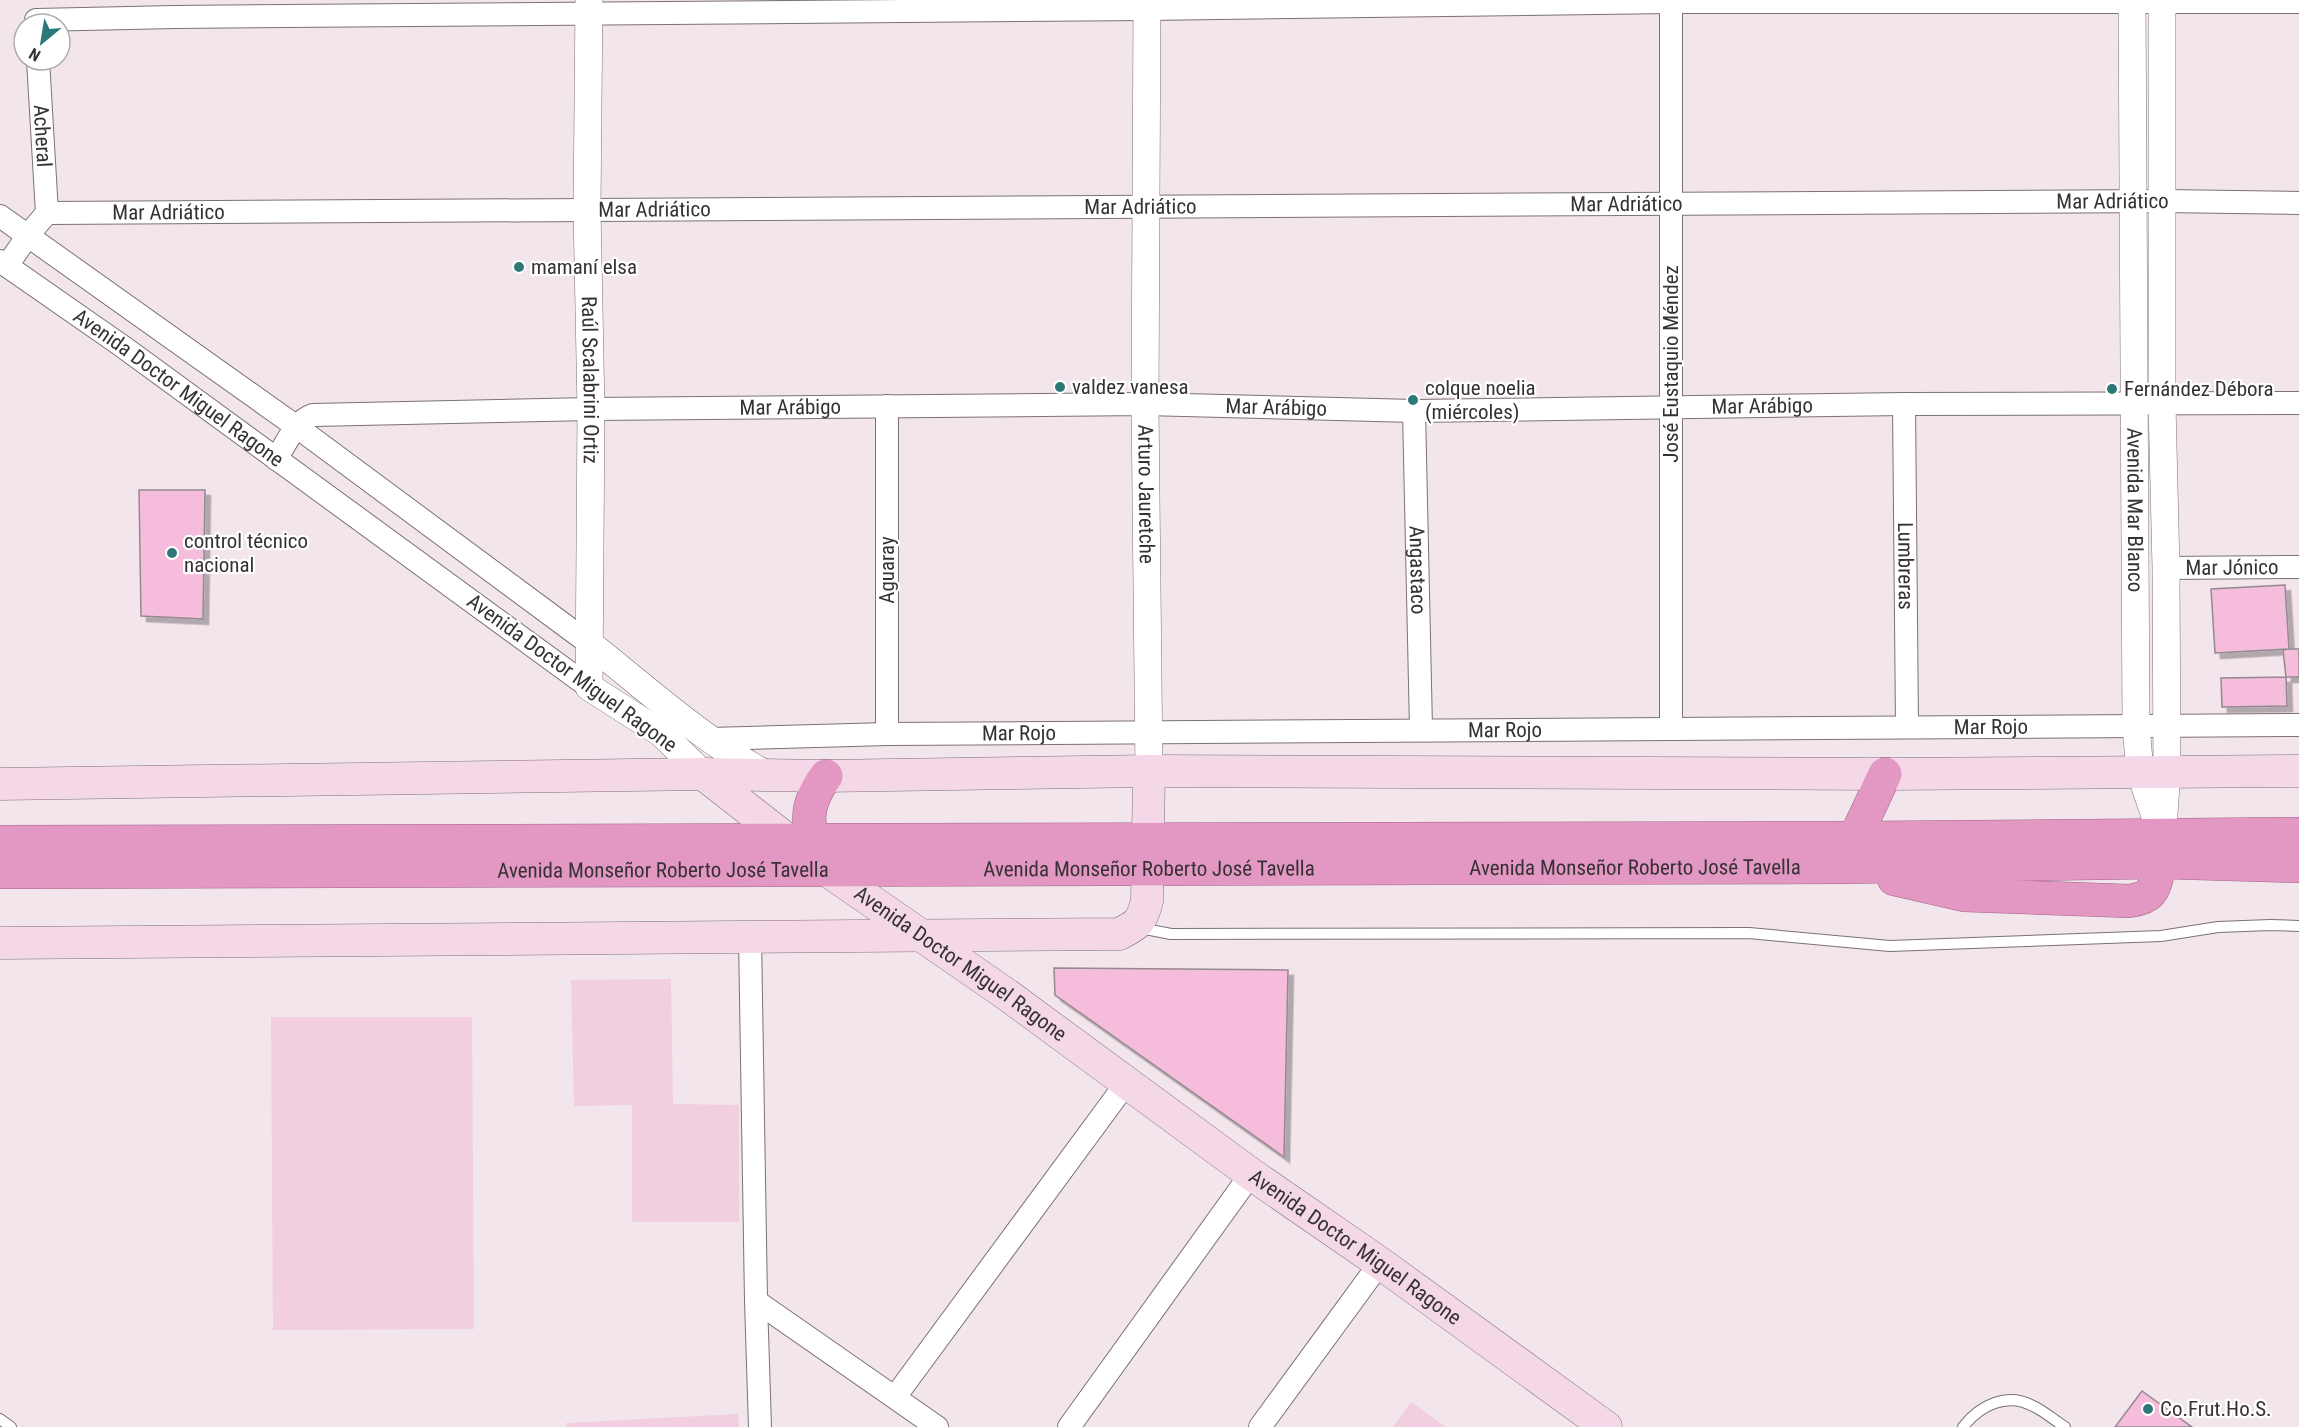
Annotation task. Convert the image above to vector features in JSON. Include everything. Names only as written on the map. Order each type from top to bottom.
[{"type":"highway","points":[[1885,774],[1849,853],[1964,895],[2129,901],[2144,899],[2152,893],[2161,849]]},
{"type":"highway","points":[[807,850],[810,804],[815,790],[826,776]]},
{"type":"highway","name":"Avenida Monseñor Roberto José Tavella","points":[[0,842],[1149,854],[1849,853],[2161,849],[2299,834]]},
{"type":"highway","name":"Avenida Monseñor Roberto José Tavella","points":[[2161,849],[2299,866]]},
{"type":"highway","name":"Avenida Monseñor Roberto José Tavella","points":[[0,872],[807,850]]},
{"type":"main road","points":[[0,784],[703,774],[826,776],[1149,771],[1885,774],[2299,771]]},
{"type":"main road","points":[[0,943],[1119,934],[1133,927],[1143,917],[1147,901],[1149,771]]},
{"type":"main road","name":"Avenida Doctor Miguel Ragone","points":[[703,774],[920,936],[1006,994],[1251,1174],[1380,1263],[1606,1427]]},
{"type":"main road","points":[[1006,994],[995,971],[997,958],[1011,936]]},
{"type":"street","points":[[72,19],[177,9],[1671,1],[2299,2]]},
{"type":"street","name":"José Eustaquio Méndez","points":[[1671,1],[1671,728]]},
{"type":"street","name":"Avenida Mar Blanco","points":[[2132,1],[2136,726],[2153,772],[2161,849]]},
{"type":"street","name":"Avenida Mar Blanco","points":[[2153,772],[2166,727],[2166,568],[2162,404],[2162,1]]},
{"type":"street","name":"Arturo Jauretche","points":[[1147,5],[1145,404],[1149,771]]},
{"type":"street","name":"Raúl Scalabrini Ortiz","points":[[589,6],[587,209],[591,409],[589,687]]},
{"type":"street","name":"Acheral","points":[[39,72],[47,213]]},
{"type":"street","name":"Mar Adriático","points":[[47,213],[2134,203],[2163,201],[2299,203]]},
{"type":"street","points":[[3,264],[47,213]]},
{"type":"street","name":"Avenida Doctor Miguel Ragone","points":[[0,216],[297,427],[590,644],[710,739],[745,763],[766,774]]},
{"type":"street","name":"Avenida Doctor Miguel Ragone","points":[[3,264],[122,346],[589,687],[661,733],[703,774]]},
{"type":"street","name":"Mar Arábigo","points":[[297,427],[313,415],[591,409],[1145,404],[1414,411],[1904,404],[2299,403]]},
{"type":"street","name":"Lumbreras","points":[[1904,404],[1907,726]]},
{"type":"street","name":"Aguaray","points":[[887,406],[887,734]]},
{"type":"street","name":"Angastaco","points":[[1414,411],[1421,729]]},
{"type":"street","points":[[276,459],[297,427]]},
{"type":"street","name":"Mar Jónico","points":[[2166,568],[2299,567]]},
{"type":"street","name":"Mar Rojo","points":[[710,739],[1149,731],[2299,725]]},
{"type":"street","points":[[750,937],[760,1427]]},
{"type":"street","points":[[895,1397],[1127,1082]]},
{"type":"street","points":[[1069,1427],[1251,1174]]},
{"type":"street","points":[[1260,1427],[1380,1263]]},
{"type":"street","points":[[756,1301],[937,1427]]},
{"type":"lane","points":[[1133,927],[1171,934],[1749,933],[1890,946],[2161,936],[2218,927],[2299,926]]},
{"type":"lane","points":[[1963,1427],[1982,1408],[1998,1401],[2016,1400],[2032,1405],[2064,1427]]},
{"type":"lane","points":[[0,1419],[11,1427]]},
{"type":"shaded area","points":[[671,979],[673,1104],[739,1105],[739,1222],[632,1222],[632,1105],[574,1106],[571,980]]},
{"type":"shaded area","points":[[271,1017],[472,1017],[474,1329],[273,1330]]},
{"type":"shaded area","points":[[1411,1402],[1446,1427],[1393,1427]]},
{"type":"shaded area","points":[[738,1414],[739,1427],[566,1427],[566,1423]]},
{"type":"building","name":"control técnico nacional","points":[[139,490],[205,490],[203,619],[141,616]]},
{"type":"building","points":[[2285,585],[2289,649],[2215,653],[2211,589]]},
{"type":"building","points":[[2299,649],[2299,677],[2286,677],[2283,650]]},
{"type":"building","points":[[2286,677],[2287,706],[2222,707],[2221,678]]},
{"type":"building","points":[[1054,968],[1288,970],[1284,1157],[1055,995]]},
{"type":"building","name":"Co.Frut.Ho.S.","points":[[2142,1391],[2192,1427],[2115,1427]]},
{"type":"place","name":"mamaní elsa","points":[[519,267]]},
{"type":"place","name":"valdez vanesa","points":[[1060,387]]},
{"type":"place","name":"Fernández Débora","points":[[2112,389]]},
{"type":"place","name":"colque noelia (miércoles)","points":[[1413,400]]},
{"type":"place","name":"control técnico nacional","points":[[172,553]]},
{"type":"place","name":"Co.Frut.Ho.S.","points":[[2148,1409]]}]
